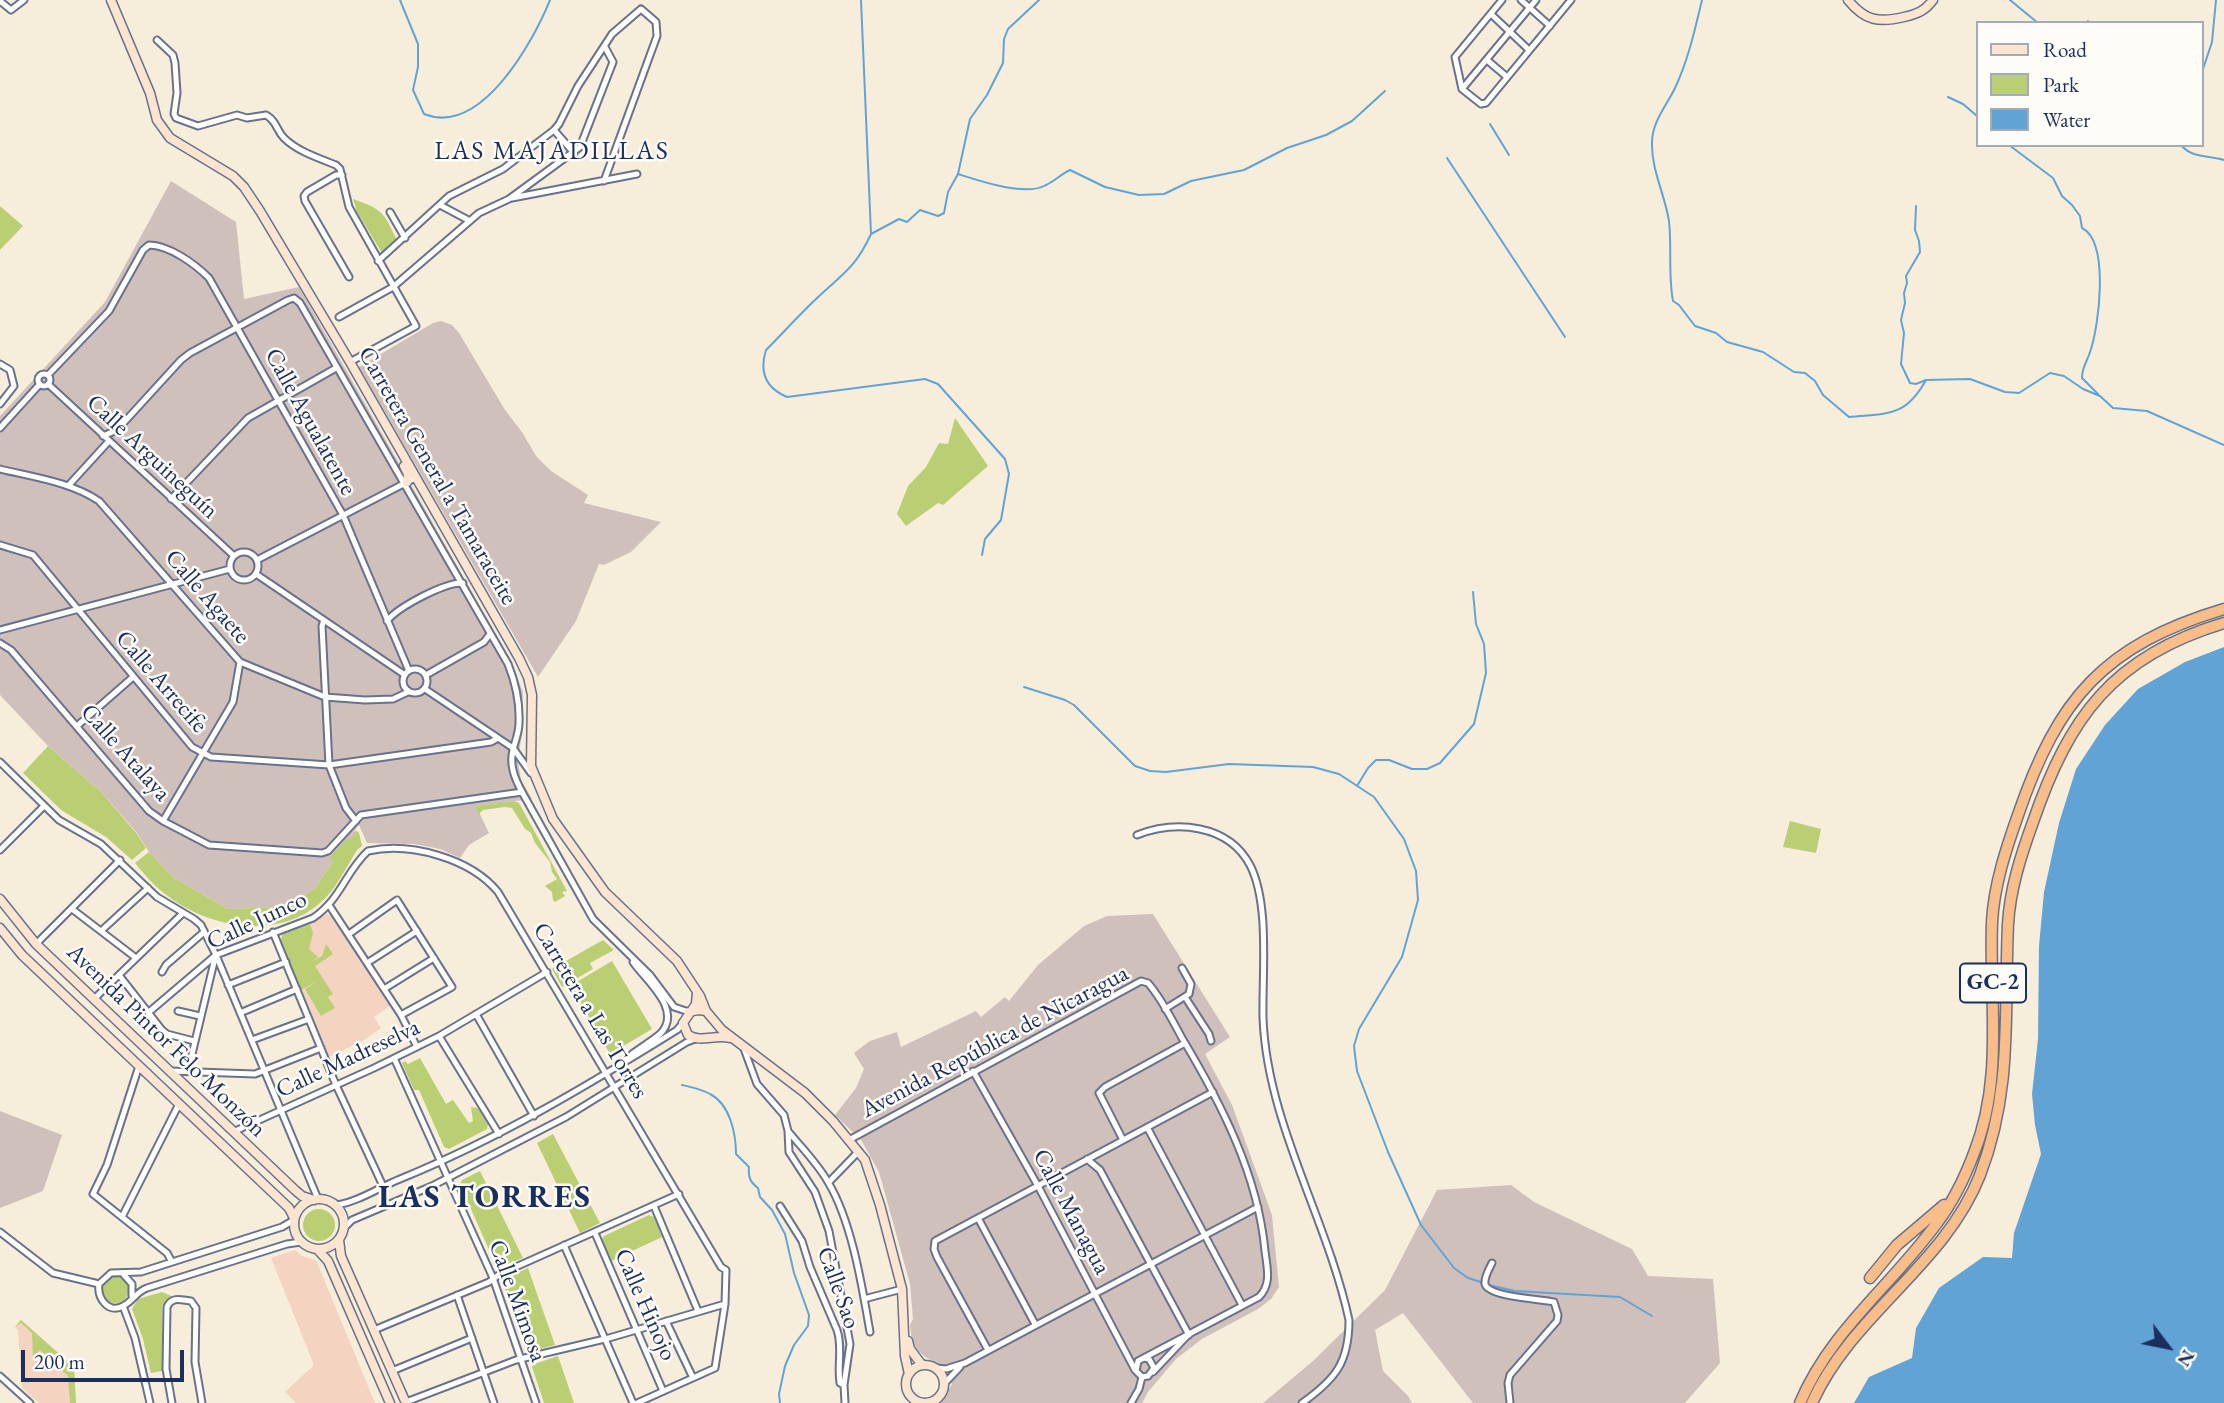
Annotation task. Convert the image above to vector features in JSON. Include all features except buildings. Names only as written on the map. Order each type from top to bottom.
[{"type":"highway","name":"GC-2","points":[[1800,1403],[1825,1354],[1931,1231],[1952,1200],[1982,1130],[1992,1079],[1992,921],[1997,887],[2006,850],[2038,761],[2064,712],[2083,688],[2128,650],[2161,632],[2224,609]]},
{"type":"highway","name":"GC-2","points":[[1812,1403],[1843,1351],[1921,1264],[1963,1207],[1979,1178],[1992,1143],[2005,1071],[2011,893],[2038,807],[2064,746],[2096,700],[2137,662],[2179,639],[2224,623]]},
{"type":"highway","points":[[1999,1136],[2010,1072],[2011,1031],[2008,1005]]},
{"type":"highway","points":[[1870,1278],[1897,1245],[1942,1208],[1964,1176]]},
{"type":"highway","points":[[1921,1264],[1935,1255],[1959,1223],[1986,1176]]},
{"type":"street","points":[[0,1],[11,10],[24,0]]},
{"type":"street","name":"Carretera General a Tamaraceite","points":[[111,0],[150,93],[162,130],[183,147],[233,176],[244,187],[350,362],[528,677],[533,714],[530,760],[553,819],[593,877],[617,905],[677,961],[695,987],[706,1012]]},
{"type":"street","points":[[1502,0],[1455,57],[1462,89],[1481,104],[1486,103],[1571,0]]},
{"type":"street","points":[[1521,0],[1550,26]]},
{"type":"street","points":[[1462,89],[1536,0]]},
{"type":"street","points":[[1848,0],[1860,12],[1886,21],[1918,13],[1933,0]]},
{"type":"street","points":[[378,261],[449,196],[514,162],[554,130],[578,86],[612,34],[641,9],[656,22],[657,36],[604,181]]},
{"type":"street","points":[[1491,13],[1529,50]]},
{"type":"street","points":[[157,40],[173,55],[175,63],[176,118],[198,126],[237,115],[247,118],[266,115],[277,124],[283,137],[301,150],[336,165],[342,175],[349,207],[416,326],[350,362]]},
{"type":"street","points":[[339,317],[394,287],[479,214],[509,199],[574,153],[584,141],[613,62],[605,47]]},
{"type":"street","points":[[1487,60],[1507,76]]},
{"type":"street","points":[[554,130],[574,153]]},
{"type":"street","points":[[509,199],[637,174]]},
{"type":"street","points":[[342,175],[336,175],[304,196],[349,277]]},
{"type":"street","points":[[440,205],[470,221]]},
{"type":"street","points":[[390,212],[405,238]]},
{"type":"street","name":"Calle Agualatente","points":[[48,375],[109,311],[143,250],[149,245],[159,245],[201,269],[209,278],[343,516],[401,652],[407,673]]},
{"type":"street","points":[[103,436],[117,430],[181,360],[294,298],[300,303],[508,663],[517,685],[520,704],[517,740],[511,761],[515,779],[593,919],[650,975],[674,1007],[689,1012],[706,1012],[722,1030],[805,1093],[859,1151],[869,1170],[902,1289],[905,1356],[909,1374],[906,1383],[908,1403]]},
{"type":"street","points":[[0,364],[10,370],[14,386],[0,404]]},
{"type":"street","points":[[171,499],[238,426],[336,368]]},
{"type":"street","points":[[0,428],[40,384],[48,384],[48,375],[39,376],[40,384]]},
{"type":"street","name":"Calle Arguineguín","points":[[48,384],[234,556]]},
{"type":"street","points":[[68,486],[109,441]]},
{"type":"street","points":[[396,443],[399,457],[407,471],[405,483]]},
{"type":"street","name":"Calle Agaete","points":[[0,469],[68,486],[86,492],[99,501],[240,662],[325,697],[393,699],[408,692]]},
{"type":"street","points":[[257,560],[415,478]]},
{"type":"street","name":"Calle Arrecife","points":[[0,545],[33,555],[192,747],[203,754],[211,757],[329,765],[491,742],[498,738]]},
{"type":"street","points":[[230,569],[234,556],[246,551],[257,560]]},
{"type":"street","points":[[230,569],[240,579],[249,579],[256,573],[257,560]]},
{"type":"street","points":[[0,630],[230,569]]},
{"type":"street","points":[[256,573],[389,664],[407,673],[420,670],[426,675],[425,689],[419,693],[408,692],[403,682],[407,673]]},
{"type":"street","points":[[387,621],[397,611],[447,585],[463,583]]},
{"type":"street","points":[[324,620],[322,626],[329,765],[346,808],[356,821]]},
{"type":"street","points":[[426,675],[484,642],[490,634]]},
{"type":"street","name":"Calle Atalaya","points":[[0,643],[11,650],[149,811],[209,845],[322,853],[328,851],[361,815],[486,795],[522,792]]},
{"type":"street","points":[[389,664],[401,652]]},
{"type":"street","points":[[163,821],[233,702],[240,662]]},
{"type":"street","points":[[77,726],[133,677]]},
{"type":"street","points":[[425,689],[513,748],[536,778]]},
{"type":"street","points":[[0,762],[59,820],[102,844],[166,904],[194,919],[204,932],[266,1071],[316,1199]]},
{"type":"street","points":[[0,850],[44,806]]},
{"type":"street","points":[[1137,835],[1153,828],[1171,825],[1209,831],[1232,845],[1242,855],[1256,881],[1261,901],[1263,1020],[1269,1071],[1349,1320],[1348,1348],[1344,1361],[1335,1376],[1302,1403]]},
{"type":"street","name":"Calle Junco","points":[[149,1012],[216,955],[313,918],[336,898],[360,858],[368,850]]},
{"type":"street","name":"Carretera a Las Torres","points":[[368,850],[426,853],[450,860],[483,878],[498,892],[721,1267],[726,1270],[725,1304]]},
{"type":"street","points":[[36,944],[120,860]]},
{"type":"street","points":[[101,931],[148,888]]},
{"type":"street","name":"Avenida Pintor Felo Monzón","points":[[0,899],[36,944],[233,1132],[302,1196],[316,1199]]},
{"type":"street","points":[[349,934],[397,900],[453,987],[401,1015]]},
{"type":"street","points":[[329,905],[401,1015],[417,1047]]},
{"type":"street","points":[[72,909],[136,958]]},
{"type":"street","points":[[94,999],[182,914]]},
{"type":"street","name":"Avenida Pintor Felo Monzón","points":[[0,928],[22,955],[289,1208],[294,1219]]},
{"type":"street","points":[[367,963],[417,931]]},
{"type":"street","points":[[162,972],[166,965],[204,932]]},
{"type":"street","points":[[273,932],[336,1085],[383,1186]]},
{"type":"street","points":[[188,1071],[216,955]]},
{"type":"street","points":[[624,1062],[662,1032],[667,1017],[661,998],[629,956]]},
{"type":"street","points":[[384,989],[434,958]]},
{"type":"street","points":[[228,985],[286,962]]},
{"type":"street","points":[[1142,1377],[1136,1371],[1139,1361],[1259,1297],[1266,1290],[1268,1279],[1258,1207],[1226,1118],[1165,1009],[1189,994],[1191,984],[1182,968]]},
{"type":"street","name":"Calle Madreselva","points":[[233,1132],[439,1036],[547,972]]},
{"type":"street","points":[[119,975],[167,1034],[194,1041]]},
{"type":"street","name":"Avenida República de Nicaragua","points":[[849,1139],[1142,981],[1151,986],[1165,1009]]},
{"type":"street","points":[[390,1403],[328,1262],[318,1250],[301,1242],[287,1244],[138,1291],[123,1306],[106,1305],[99,1296],[99,1284],[111,1273],[133,1273],[282,1227],[294,1219],[302,1206],[316,1199],[336,1205],[442,1162],[499,1134],[534,1116],[677,1030],[697,1001],[695,987]]},
{"type":"street","points":[[240,1013],[297,989]]},
{"type":"street","points":[[1185,997],[1211,1041]]},
{"type":"street","points":[[178,1011],[200,1016]]},
{"type":"street","points":[[475,1014],[534,1116]]},
{"type":"street","points":[[252,1040],[309,1019]]},
{"type":"street","points":[[706,1038],[712,1031],[713,1019]]},
{"type":"street","points":[[683,1023],[688,1035],[696,1039]]},
{"type":"street","points":[[439,1036],[499,1134]]},
{"type":"street","points":[[318,1250],[330,1248],[339,1240],[344,1228],[352,1220],[448,1177],[566,1117],[687,1042],[725,1037],[743,1046],[757,1084],[782,1111],[788,1131],[789,1153],[815,1192],[829,1231],[850,1344],[844,1385],[845,1403]]},
{"type":"street","points":[[1123,1140],[1099,1093],[1105,1087],[1185,1043]]},
{"type":"street","name":"Calle Madreselva","points":[[170,1071],[255,1074],[321,1048]]},
{"type":"street","name":"Calle Mimosa","points":[[394,1058],[493,1278],[536,1403]]},
{"type":"street","points":[[139,1066],[107,1165],[93,1195],[167,1253],[172,1262]]},
{"type":"street","name":"Calle Managua","points":[[973,1071],[1038,1186],[1136,1371]]},
{"type":"street","points":[[186,1086],[190,1074],[196,1072]]},
{"type":"street","points":[[988,1350],[937,1257],[934,1249],[937,1240],[1213,1092]]},
{"type":"street","points":[[122,1217],[179,1104]]},
{"type":"street","points":[[1147,1127],[1242,1305]]},
{"type":"street","points":[[788,1131],[828,1182],[846,1222],[870,1332]]},
{"type":"street","points":[[828,1182],[859,1151]]},
{"type":"street","points":[[1087,1159],[1100,1170],[1188,1336]]},
{"type":"street","points":[[374,1330],[679,1194]]},
{"type":"street","points":[[336,1205],[344,1218],[344,1228]]},
{"type":"street","points":[[654,1206],[698,1311]]},
{"type":"street","name":"Calle Sao","points":[[780,1206],[802,1241],[837,1330],[840,1340],[840,1382],[844,1385]]},
{"type":"street","points":[[905,1332],[910,1349],[922,1365],[946,1369],[965,1363],[1258,1207]]},
{"type":"street","points":[[978,1217],[1035,1324]]},
{"type":"street","points":[[294,1219],[295,1232],[301,1242]]},
{"type":"street","points":[[0,1232],[53,1273],[99,1284]]},
{"type":"street","name":"Calle Hinojo","points":[[594,1233],[663,1391]]},
{"type":"street","points":[[339,1240],[341,1256],[406,1402],[520,1359],[606,1338],[725,1304],[715,1368],[635,1403],[606,1338],[564,1245]]},
{"type":"street","points":[[1492,1263],[1486,1274],[1487,1288],[1499,1295],[1554,1302],[1558,1315],[1557,1321],[1510,1375],[1510,1403]]},
{"type":"street","points":[[122,1274],[132,1284],[131,1299]]},
{"type":"street","points":[[864,1300],[902,1289]]},
{"type":"street","points":[[457,1295],[494,1403]]},
{"type":"street","points":[[172,1403],[166,1369],[167,1307],[175,1299],[191,1301],[196,1308],[195,1362],[202,1403]]},
{"type":"street","points":[[123,1306],[135,1338],[150,1403]]},
{"type":"street","points":[[666,1321],[693,1378]]},
{"type":"street","points":[[1142,1377],[1152,1373],[1188,1336]]},
{"type":"street","points":[[392,1371],[472,1338]]},
{"type":"street","points":[[1144,1358],[1153,1363],[1152,1373]]},
{"type":"street","points":[[909,1393],[918,1401],[931,1402],[940,1395],[944,1384],[965,1363]]},
{"type":"street","points":[[909,1374],[922,1365]]},
{"type":"street","points":[[936,1368],[944,1384]]},
{"type":"street","points":[[0,1376],[30,1403]]},
{"type":"street","points":[[1131,1403],[1142,1377]]},
{"type":"shaded area","points":[[171,181],[236,222],[244,299],[299,287],[511,661],[523,692],[518,762],[521,780],[532,799],[476,806],[489,833],[469,845],[460,858],[440,849],[414,844],[367,843],[359,825],[354,831],[356,834],[333,861],[315,889],[281,907],[228,909],[174,878],[149,852],[137,833],[101,792],[48,746],[0,695],[0,416],[105,302]]},
{"type":"shaded area","points":[[441,321],[452,325],[459,333],[536,456],[551,471],[588,495],[584,503],[661,522],[631,552],[604,565],[599,564],[576,621],[538,677],[359,367],[433,323]]},
{"type":"shaded area","points":[[326,914],[332,915],[390,1006],[374,1017],[381,1028],[364,1040],[331,1056],[328,1056],[280,941],[283,934],[310,924]]},
{"type":"shaded area","points":[[1153,914],[1230,1037],[1205,1054],[1232,1105],[1272,1215],[1279,1287],[1271,1299],[1258,1309],[1202,1339],[1176,1359],[1142,1403],[939,1403],[952,1384],[937,1362],[918,1351],[912,1341],[910,1284],[879,1172],[861,1140],[835,1115],[856,1088],[864,1069],[854,1053],[870,1041],[897,1032],[901,1047],[976,1011],[981,1017],[1005,997],[1009,1001],[1038,965],[1084,926],[1107,916]]},
{"type":"shaded area","points":[[0,1111],[62,1135],[43,1191],[0,1208]]},
{"type":"shaded area","points":[[1511,1185],[1534,1202],[1632,1249],[1648,1276],[1713,1279],[1720,1363],[1685,1403],[1473,1403],[1403,1313],[1375,1330],[1383,1371],[1412,1403],[1263,1403],[1313,1361],[1385,1290],[1437,1190]]},
{"type":"shaded area","points":[[295,1250],[302,1256],[316,1260],[375,1403],[296,1403],[285,1392],[314,1365],[271,1258]]},
{"type":"shaded area","points":[[21,1320],[74,1367],[76,1403],[39,1403],[22,1388],[18,1330],[15,1327]]},
{"type":"green space","points":[[353,199],[377,209],[389,223],[397,240],[382,253],[357,212]]},
{"type":"green space","points":[[0,206],[23,226],[0,250]]},
{"type":"green space","points":[[955,418],[988,466],[943,505],[938,503],[906,526],[897,514],[908,486],[926,467],[939,443],[948,444]]},
{"type":"green space","points":[[48,746],[101,792],[137,834],[146,848],[132,860],[106,837],[61,810],[23,773]]},
{"type":"green space","points":[[514,801],[519,803],[567,891],[562,892],[565,896],[555,902],[552,892],[545,886],[557,879],[550,862],[512,808],[483,810],[479,814],[475,806]]},
{"type":"green space","points":[[1790,821],[1821,829],[1816,853],[1783,847]]},
{"type":"green space","points":[[355,830],[359,833],[362,846],[326,898],[302,915],[263,926],[221,922],[182,906],[161,891],[135,863],[149,852],[174,878],[228,909],[281,907],[315,889],[333,861],[330,857],[347,839],[351,839]]},
{"type":"green space","points":[[310,924],[313,933],[309,949],[318,957],[311,962],[322,956],[326,944],[333,954],[315,966],[333,994],[328,997],[335,1008],[321,1016],[305,989],[319,980],[301,990],[280,941],[283,934]]},
{"type":"green space","points":[[603,940],[614,950],[590,963],[593,969],[562,987],[552,969]]},
{"type":"green space","points":[[612,961],[652,1029],[610,1054],[570,986]]},
{"type":"green space","points":[[420,1058],[446,1104],[453,1100],[469,1123],[473,1121],[471,1107],[478,1108],[488,1124],[487,1129],[449,1149],[444,1147],[419,1090],[414,1090],[402,1063],[405,1061],[408,1064]]},
{"type":"green space","points":[[553,1134],[600,1223],[580,1233],[537,1143]]},
{"type":"green space","points":[[480,1171],[523,1258],[497,1268],[460,1184],[462,1180]]},
{"type":"green space","points":[[319,1209],[331,1213],[335,1225],[331,1237],[319,1241],[307,1237],[303,1225],[307,1213]]},
{"type":"green space","points":[[649,1215],[654,1217],[662,1237],[611,1261],[602,1239],[604,1236]]},
{"type":"green space","points":[[528,1268],[555,1345],[530,1352],[526,1350],[502,1280]]},
{"type":"green space","points":[[115,1275],[125,1279],[129,1289],[125,1299],[115,1303],[105,1299],[101,1289],[105,1279]]},
{"type":"green space","points":[[162,1292],[174,1297],[166,1305],[162,1305],[162,1371],[151,1373],[132,1309],[138,1299]]},
{"type":"green space","points":[[21,1320],[74,1367],[76,1403],[70,1403],[68,1376],[40,1350],[33,1357],[32,1333],[21,1323],[15,1327]]},
{"type":"green space","points":[[558,1356],[574,1403],[544,1403],[532,1367]]},
{"type":"water","points":[[2224,647],[2224,1403],[1854,1403],[1869,1377],[1912,1358],[1916,1328],[1939,1288],[1983,1257],[2012,1258],[2014,1233],[2041,1154],[2032,1094],[2038,1039],[2039,946],[2044,892],[2059,823],[2076,769],[2105,725],[2138,689],[2185,662]]},
{"type":"waterway","points":[[400,0],[418,44],[418,67],[413,90],[424,114],[445,117],[465,112],[484,99],[502,81],[518,61],[550,0]]},
{"type":"waterway","points":[[861,0],[871,234],[847,270],[766,350],[764,372],[769,384],[787,397],[925,379],[938,384],[1005,459],[1009,474],[1001,520],[985,539],[982,555]]},
{"type":"waterway","points":[[871,234],[899,219],[907,222],[920,210],[938,216],[944,213],[948,192],[958,174],[970,119],[987,95],[1003,63],[1004,39],[1008,29],[1039,0]]},
{"type":"waterway","points":[[1702,0],[1684,67],[1657,121],[1653,135],[1652,152],[1669,221],[1673,301],[1695,326],[1716,333],[1727,342],[1763,352],[1794,372],[1805,373],[1815,381],[1823,395],[1849,417],[1894,411],[1910,401],[1926,380]]},
{"type":"waterway","points":[[2010,0],[2036,21]]},
{"type":"waterway","points":[[2203,69],[2212,42],[2216,0]]},
{"type":"waterway","points":[[958,174],[1003,187],[1027,189],[1046,185],[1070,170],[1105,187],[1139,195],[1164,194],[1191,181],[1244,170],[1287,148],[1326,135],[1352,121],[1385,91]]},
{"type":"waterway","points":[[1948,97],[1963,104],[1976,115]]},
{"type":"waterway","points":[[1490,124],[1509,155]]},
{"type":"waterway","points":[[2012,147],[2053,178],[2062,196],[2080,216],[2082,228],[2091,236],[2096,250],[2099,305],[2082,378],[2098,394]]},
{"type":"waterway","points":[[2184,147],[2196,155],[2224,160]]},
{"type":"waterway","points":[[1447,158],[1565,337]]},
{"type":"waterway","points":[[1916,206],[1915,230],[1920,252],[1906,276],[1901,320],[1904,333],[1901,364],[1910,383],[1970,379],[2005,392],[2019,393],[2050,373],[2064,376],[2083,389],[2100,396],[2113,408],[2147,411],[2224,445]]},
{"type":"waterway","points":[[1357,786],[1376,760],[1389,760],[1412,769],[1427,769],[1440,763],[1474,724],[1486,673],[1484,644],[1476,624],[1473,592]]},
{"type":"waterway","points":[[1024,687],[1074,705],[1135,766],[1150,771],[1166,772],[1229,764],[1313,767],[1339,774],[1374,797],[1404,839],[1416,871],[1418,900],[1402,957],[1359,1029],[1354,1046],[1357,1071],[1388,1152],[1421,1225],[1454,1268],[1468,1278],[1484,1283]]},
{"type":"waterway","points":[[682,1085],[707,1092],[717,1099],[727,1112],[735,1138],[736,1154],[749,1167],[751,1181],[758,1188],[760,1197],[772,1210],[785,1234],[794,1273],[809,1315],[808,1326],[794,1345],[785,1366],[779,1394],[780,1403]]},
{"type":"waterway","points":[[1489,1285],[1515,1291],[1620,1297],[1652,1316]]},
{"type":"district","name":"LAS MAJADILLAS","points":[[552,152]]},
{"type":"district","name":"LAS TORRES","points":[[485,1198]]}]
